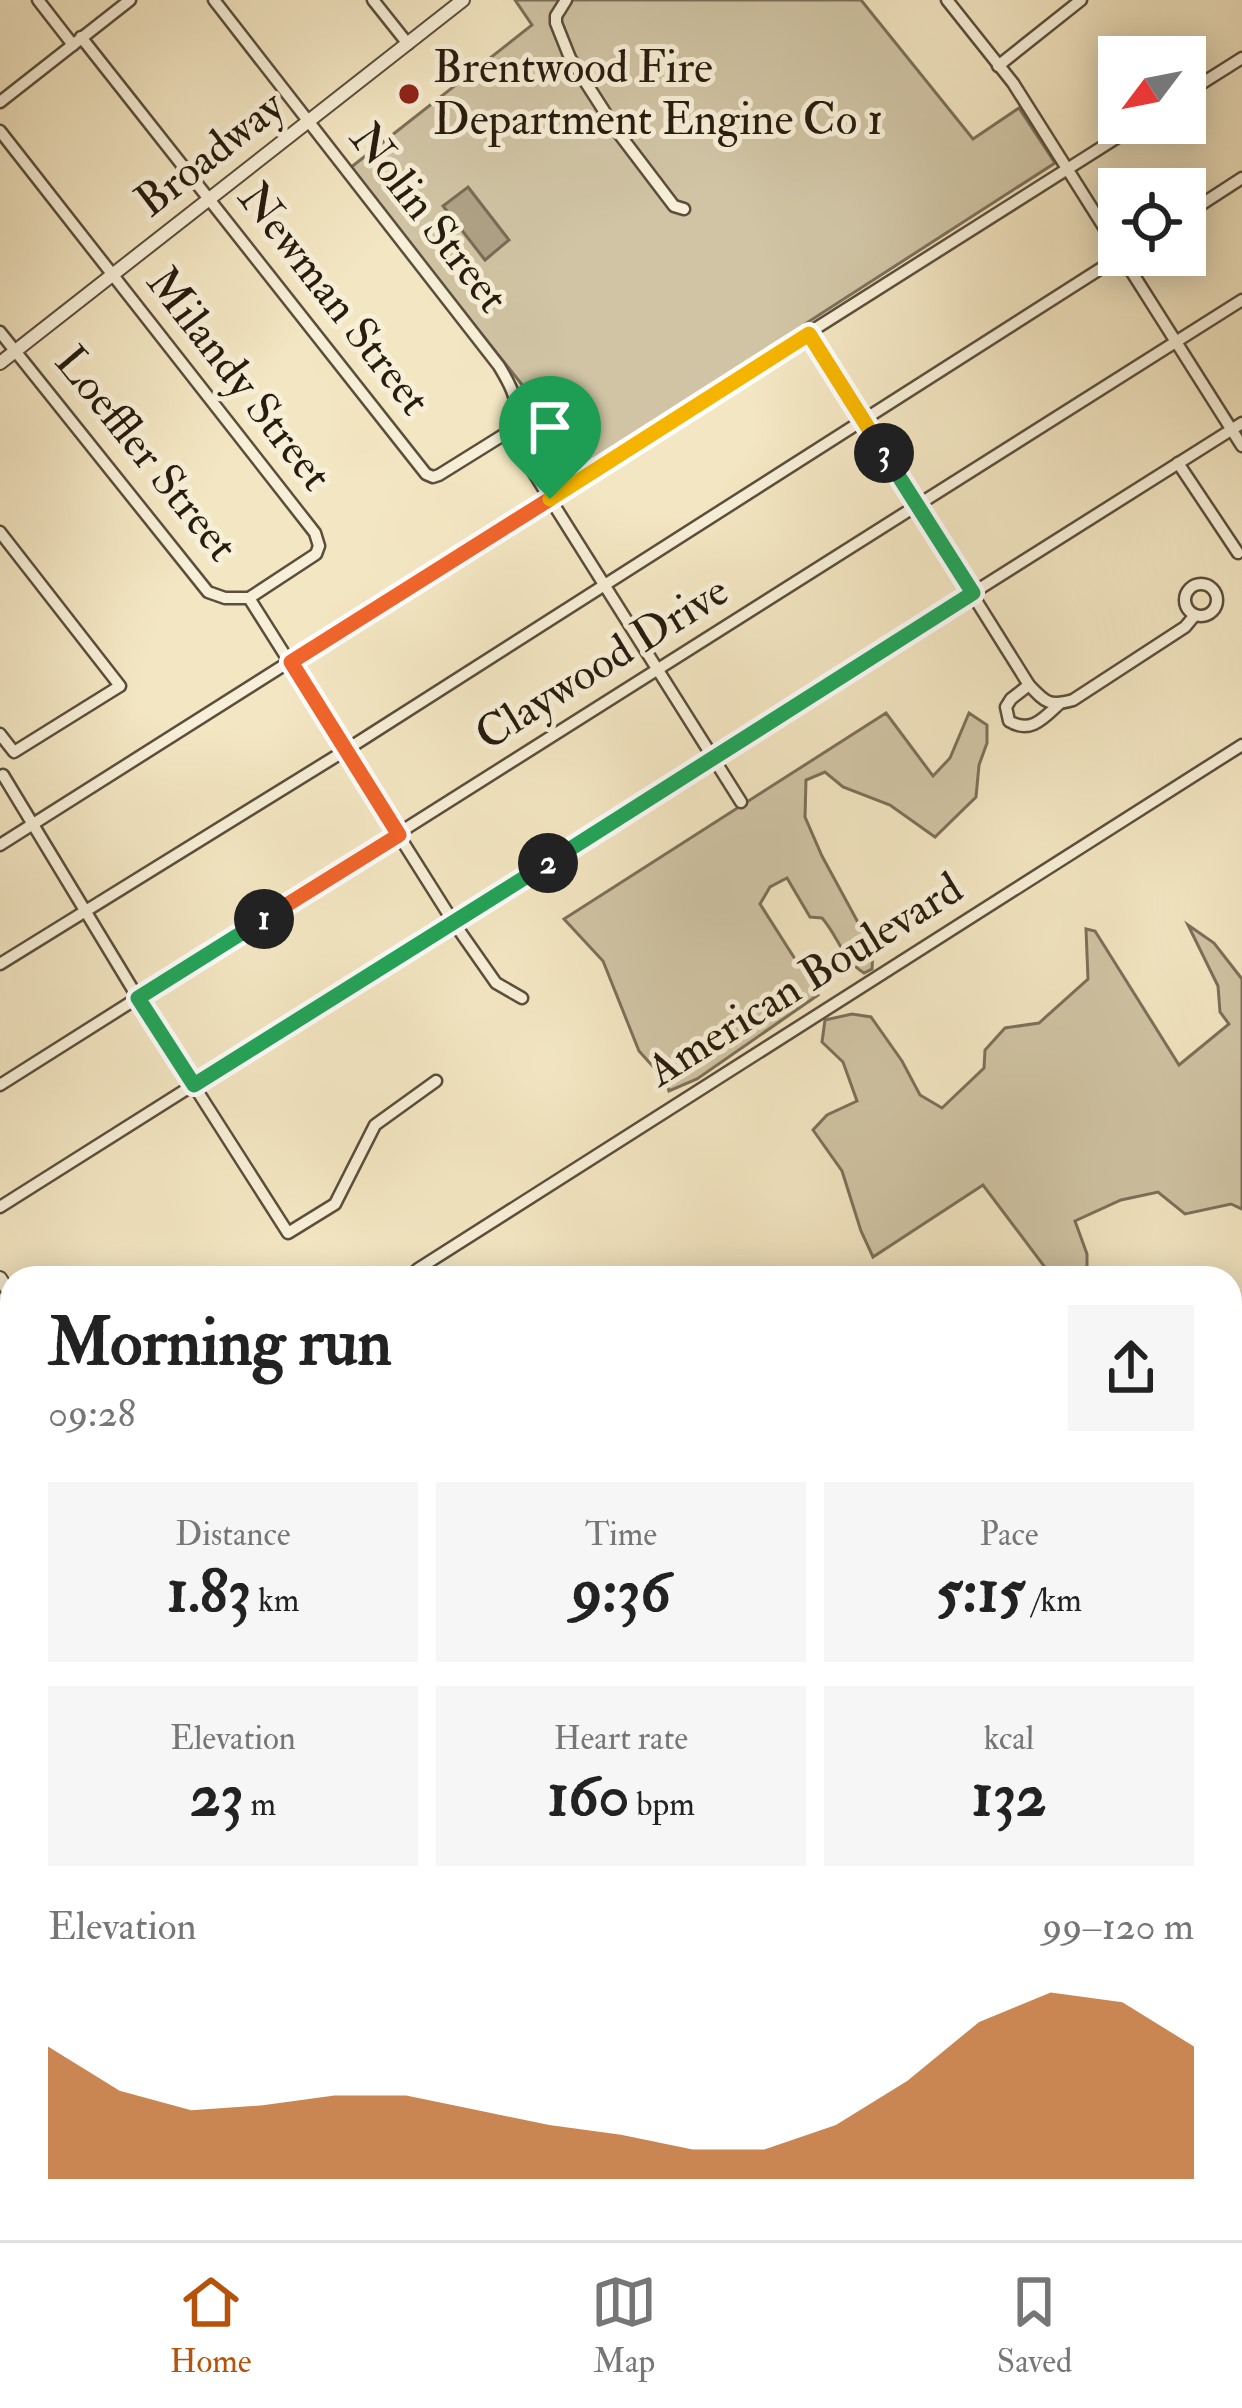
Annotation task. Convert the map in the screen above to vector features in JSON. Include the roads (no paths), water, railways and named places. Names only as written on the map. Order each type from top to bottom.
[{"type":"street","name":"Newman Street","points":[[38,0],[209,200],[426,474],[439,475],[508,432]]},
{"type":"street","points":[[0,102],[130,0]]},
{"type":"street","name":"Nolin Street","points":[[214,0],[499,366],[517,404],[508,432]]},
{"type":"street","points":[[373,0],[407,44]]},
{"type":"street","name":"Broadway","points":[[0,363],[463,0]]},
{"type":"street","points":[[549,0],[570,58],[591,94],[674,206],[684,209]]},
{"type":"street","points":[[556,16],[566,0]]},
{"type":"street","points":[[947,0],[1013,83],[1098,218]]},
{"type":"street","points":[[998,66],[1082,0]]},
{"type":"street","points":[[1206,81],[1242,58]]},
{"type":"street","name":"Milandy Street","points":[[0,131],[317,537],[318,549],[311,559],[249,598]]},
{"type":"street","points":[[0,845],[1107,144]]},
{"type":"street","points":[[1206,201],[1242,178]]},
{"type":"street","points":[[0,964],[346,750],[1098,269]]},
{"type":"street","points":[[1135,276],[1236,427],[1242,446]]},
{"type":"street","name":"Claywood Drive","points":[[0,1085],[1242,300]]},
{"type":"street","name":"Loeffler Street","points":[[0,332],[206,590],[225,598],[249,598]]},
{"type":"street","points":[[809,334],[1029,685],[1044,701],[1073,700],[1185,627],[1195,615]]},
{"type":"street","points":[[0,1207],[1236,427]]},
{"type":"street","points":[[508,432],[741,802]]},
{"type":"street","points":[[1178,463],[1238,553]]},
{"type":"street","points":[[0,532],[120,686],[14,752],[0,734]]},
{"type":"street","points":[[249,598],[454,923],[496,983],[522,998]]},
{"type":"street","points":[[1029,685],[1011,698],[1006,707],[1009,721],[1027,727],[1058,704]]},
{"type":"street","name":"American Boulevard","points":[[426,1266],[1242,745]]},
{"type":"street","points":[[3,775],[288,1233],[334,1204],[375,1125],[436,1082]]},
{"type":"place","name":"Brentwood Fire Department Engine Co 1","points":[[409,94]]}]
